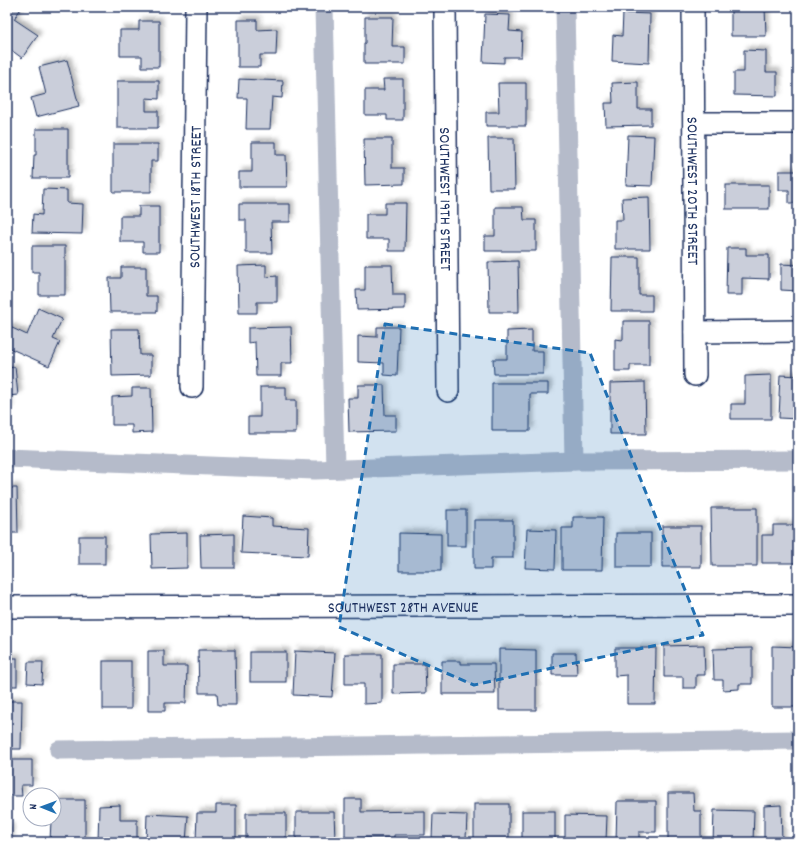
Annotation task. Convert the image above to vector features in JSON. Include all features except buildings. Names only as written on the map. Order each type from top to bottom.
[{"type":"street","name":"SOUTHWEST 18TH STREET","points":[[192,387],[196,7]]},
{"type":"street","name":"SOUTHWEST 19TH STREET","points":[[445,7],[448,391]]},
{"type":"street","name":"SOUTHWEST 20TH STREET","points":[[693,7],[695,375]]},
{"type":"street","points":[[694,123],[798,123]]},
{"type":"street","points":[[695,332],[798,332]]},
{"type":"street","name":"SOUTHWEST 28TH AVENUE","points":[[7,607],[798,605]]},
{"type":"highlighted area","points":[[385,324],[590,353],[703,635],[474,685],[339,627]]},
{"type":"waterway","points":[[324,7],[335,469]]},
{"type":"waterway","points":[[565,7],[574,461]]},
{"type":"waterway","points":[[7,458],[315,470],[574,461],[798,460]]},
{"type":"waterway","points":[[59,750],[798,740]]}]
